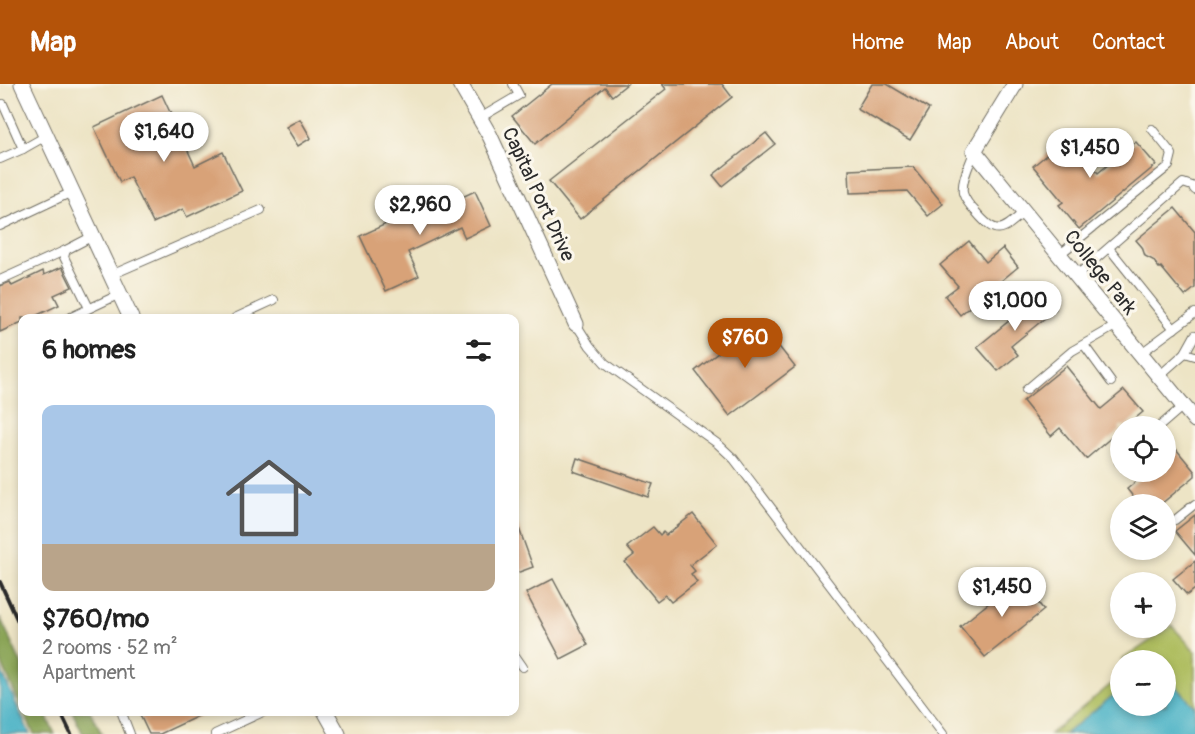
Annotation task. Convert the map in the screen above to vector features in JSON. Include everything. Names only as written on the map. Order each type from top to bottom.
[{"type":"street","points":[[22,84],[129,314]]},
{"type":"street","name":"Capital Port Drive","points":[[460,84],[480,118],[576,324]]},
{"type":"street","points":[[974,151],[1015,84]]},
{"type":"street","name":"College Park","points":[[974,151],[1195,420]]},
{"type":"street","points":[[328,716],[338,734]]},
{"type":"lane","points":[[480,118],[519,94],[513,84]]},
{"type":"lane","points":[[3,104],[23,149]]},
{"type":"lane","points":[[1059,255],[1169,166],[1172,154],[1152,129]]},
{"type":"lane","points":[[0,159],[46,136]]},
{"type":"lane","points":[[974,151],[964,182],[963,193],[983,221],[992,229],[1000,230],[1024,212]]},
{"type":"lane","points":[[1076,276],[1183,183],[1192,186],[1195,190]]},
{"type":"lane","points":[[0,226],[72,192]]},
{"type":"lane","points":[[111,275],[261,210]]},
{"type":"lane","points":[[0,280],[93,236]]},
{"type":"lane","points":[[1109,248],[1173,329]]},
{"type":"lane","points":[[66,250],[64,257],[89,308]]},
{"type":"lane","points":[[77,314],[120,294]]},
{"type":"lane","points":[[244,314],[274,300]]},
{"type":"lane","points":[[1140,354],[1195,313]]},
{"type":"lane","points":[[576,324],[590,346],[605,363],[718,444],[734,459],[943,734]]},
{"type":"lane","points":[[1026,390],[1072,351],[1117,326]]},
{"type":"lane","points":[[1159,376],[1185,353],[1195,335]]},
{"type":"lane","points":[[1084,345],[1111,382]]},
{"type":"lane","points":[[1185,353],[1195,356]]},
{"type":"lane","points":[[1172,416],[1183,406]]},
{"type":"lane","points":[[1176,519],[1195,504]]},
{"type":"lane","points":[[519,661],[523,667]]},
{"type":"lane","points":[[123,716],[130,734]]},
{"type":"lane","points":[[214,734],[254,716]]},
{"type":"green space","points":[[0,617],[18,656],[18,700],[0,660]]},
{"type":"green space","points":[[1176,630],[1195,651],[1195,734],[1050,734],[1110,685],[1110,716],[1176,716],[1176,650],[1137,650],[1154,638],[1176,638]]},
{"type":"green space","points":[[25,716],[46,716],[55,734],[34,734]]},
{"type":"green space","points":[[74,716],[93,716],[102,734],[83,734]]},
{"type":"water","points":[[0,668],[18,708],[18,716],[22,716],[30,734],[0,734]]},
{"type":"water","points":[[1176,686],[1195,707],[1195,734],[1065,734],[1110,698],[1110,716],[1176,716]]},
{"type":"building","points":[[552,84],[627,84],[612,96],[605,87],[535,144],[512,116]]},
{"type":"building","points":[[662,84],[722,84],[732,97],[580,219],[549,181],[666,89]]},
{"type":"building","points":[[872,84],[887,84],[929,109],[910,140],[857,109]]},
{"type":"building","points":[[162,95],[195,166],[223,152],[242,191],[187,217],[183,209],[153,223],[130,177],[120,182],[94,127]]},
{"type":"building","points":[[300,119],[311,138],[298,146],[286,127]]},
{"type":"building","points":[[766,133],[775,144],[722,186],[713,175]]},
{"type":"building","points":[[1068,137],[1098,173],[1136,142],[1156,165],[1079,229],[1059,205],[1063,202],[1033,166]]},
{"type":"building","points":[[913,167],[943,204],[928,216],[907,191],[850,193],[849,170]]},
{"type":"building","points":[[475,191],[491,226],[465,238],[460,227],[408,252],[419,276],[386,291],[360,236],[442,198],[445,205]]},
{"type":"building","points":[[1175,208],[1195,232],[1195,288],[1185,296],[1161,267],[1159,268],[1153,260],[1145,256],[1136,240]]},
{"type":"building","points":[[969,241],[986,262],[1003,248],[1018,267],[960,315],[945,296],[958,286],[940,265]]},
{"type":"building","points":[[62,267],[72,287],[54,295],[59,305],[40,314],[18,314],[18,324],[0,332],[0,286],[10,282],[12,286],[43,271],[44,275]]},
{"type":"building","points":[[1043,293],[1056,309],[1011,346],[1018,355],[998,371],[977,347]]},
{"type":"building","points":[[759,321],[795,367],[730,416],[695,371]]},
{"type":"building","points":[[1066,366],[1101,409],[1124,390],[1143,412],[1138,416],[1110,416],[1110,439],[1086,459],[1060,428],[1051,436],[1023,401]]},
{"type":"building","points":[[1176,449],[1195,472],[1195,476],[1173,494],[1131,494],[1127,489],[1136,482],[1176,482]]},
{"type":"building","points":[[577,458],[653,484],[648,497],[573,471]]},
{"type":"building","points":[[693,514],[717,544],[690,565],[695,571],[691,574],[697,582],[671,602],[665,595],[657,601],[625,562],[634,555],[627,547],[653,527],[660,535],[663,532],[666,535]]},
{"type":"building","points":[[1195,515],[1195,555],[1176,532]]},
{"type":"building","points":[[519,528],[533,567],[519,572]]},
{"type":"building","points":[[1195,561],[1195,589],[1187,595],[1176,582],[1176,577]]},
{"type":"building","points":[[553,579],[588,645],[561,659],[526,593]]},
{"type":"building","points":[[1019,579],[1044,610],[985,657],[960,626]]},
{"type":"building","points":[[140,716],[198,716],[160,734],[149,734]]},
{"type":"railway","points":[[0,582],[18,621]]},
{"type":"railway","points":[[62,716],[71,734]]}]
